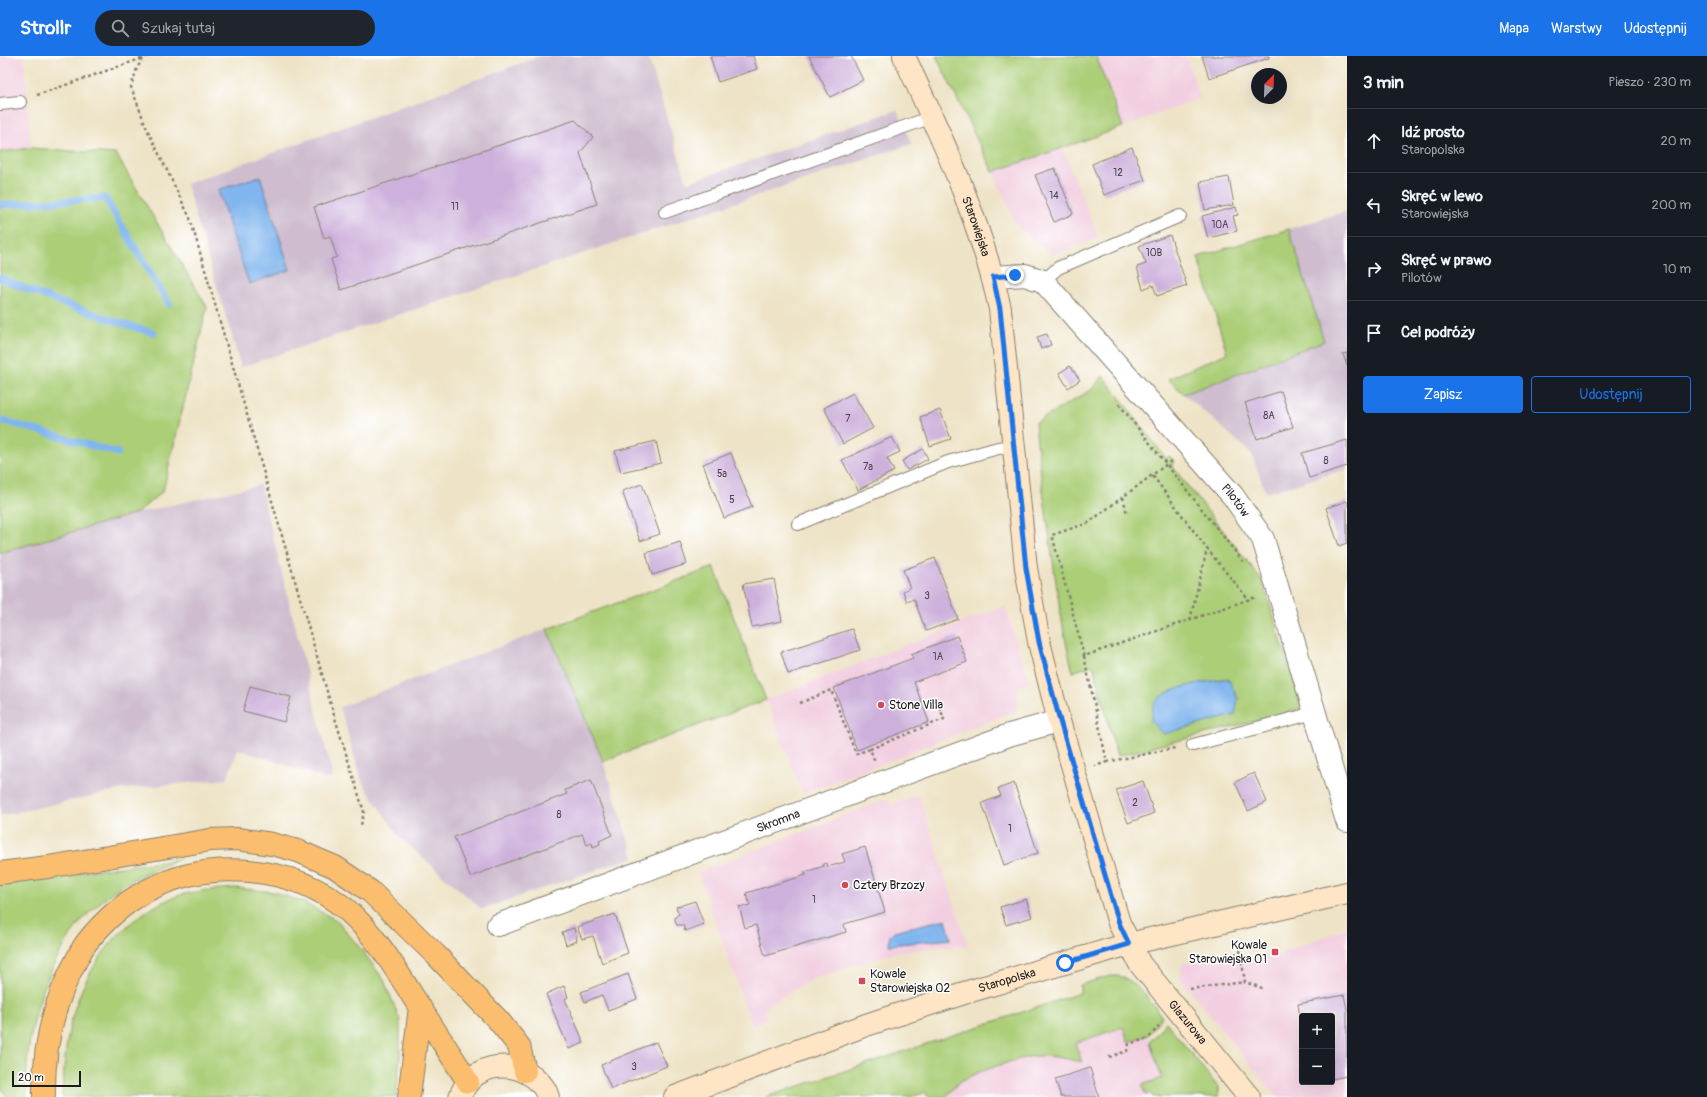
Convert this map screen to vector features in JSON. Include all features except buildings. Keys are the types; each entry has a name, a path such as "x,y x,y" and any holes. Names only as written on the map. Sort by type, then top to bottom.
{"highway":[{"path":"0,873 48,867 210,840 237,839 272,844 298,851 335,867 370,891 431,950 498,1021 519,1046 525,1071"},
{"path":"44,1097 44,1079 51,1020 68,976 87,942 115,913 148,890 185,876 221,871 257,872 296,881 317,890 347,910 367,931 393,964 420,1007 464,1089"},
{"path":"409,1097 420,1007"}],"street":[{"name":"Starowiejska","path":"904,56 932,117 970,208 983,242 993,277 1000,309 1026,568 1039,642 1060,721 1119,923 1129,944"},
{"path":"993,277 1026,275 1043,281"},
{"name":"Pilotów","path":"1043,281 1233,496 1263,539 1347,821"},
{"name":"Skromna","path":"498,925 1009,735 1060,721"},
{"name":"Staropolska","path":"675,1097 866,1025 964,992 1129,944 1183,930 1347,893"},
{"name":"Glazurowa","path":"1129,944 1140,964 1249,1097"},
{"path":"464,1089 480,1072 495,1066 510,1066 525,1071 538,1080 548,1097"}],"lane":[{"path":"0,104 20,102"},
{"path":"665,212 932,117"},
{"path":"1043,281 1058,268 1180,216"},
{"path":"798,524 948,462 998,448 1014,446"},
{"path":"1193,745 1314,713"}],"path":[{"path":"20,102 148,56"},
{"path":"144,57 137,68 131,87 147,129 190,218 331,705 364,812 360,825"},
{"path":"1115,399 1248,567"},
{"path":"1107,762 1084,656 1052,536 1088,523 1171,462"},
{"path":"1153,476 1207,549 1249,600"},
{"path":"1123,497 1127,514"},
{"path":"1190,620 1207,549"},
{"path":"1084,656 1278,589"},
{"path":"800,702 831,690 856,754 944,719 937,700"},
{"path":"1094,766 1107,762 1193,745"},
{"path":"870,749 873,757"},
{"path":"1240,950 1245,982"},
{"path":"1184,990 1245,982 1262,988"},
{"path":"1109,1057 1127,1051 1129,1044 1149,1038 1164,1019"}],"shaded area":[{"path":"0,56 24,56 31,148 0,152"},
{"path":"541,56 648,56 687,183 897,110 912,144 241,367 186,184"},
{"path":"1096,56 1186,56 1200,98 1123,127"},
{"path":"1063,148 1098,238 1053,255 1018,228 993,172"},
{"path":"1347,211 1347,469 1266,493 1251,453 1184,394 1324,341 1289,229"},
{"path":"260,485 333,778 326,779 238,749 227,779 123,789 0,815 0,553 137,513"},
{"path":"1005,606 1029,683 1018,687 1017,710 803,794 766,700"},
{"path":"547,629 603,761 634,857 482,909 401,839 362,782 340,707"},
{"path":"919,795 968,946 938,947 897,952 810,980 765,1008 767,1018 752,1026 698,873 888,798 890,805"},
{"path":"1347,928 1347,1097 1277,1097 1180,978 1182,963 1235,959 1265,953 1268,959 1283,955 1283,952"},
{"path":"1124,1027 1129,1042 1148,1035 1163,1078 1152,1093 1153,1097 946,1097 953,1088 974,1074 1026,1057 1045,1056 1081,1062 1075,1043"}],"green space":[{"path":"936,56 1096,56 1123,127 993,172"},
{"path":"31,148 116,154 207,307 163,491 137,513 0,553 0,152"},
{"path":"1289,229 1324,341 1184,394 1168,379 1227,353 1198,257"},
{"path":"1103,376 1166,458 1170,456 1174,461 1172,466 1262,580 1302,708 1280,715 1117,756 1093,665 1073,672 1069,657 1055,579 1035,423 1091,390"},
{"path":"714,567 766,700 603,761 547,629"},
{"path":"180,859 130,881 112,893 87,915 72,933 51,970 36,1012 28,1055 27,1097 7,1097 0,1086 0,883"},
{"path":"235,888 274,892 303,902 336,920 361,949 384,980 400,1020 400,1056 396,1097 62,1097 66,1047 72,1018 86,980 108,946 137,918 172,898 195,892"},
{"path":"1110,976 1122,977 1134,984 1145,994 1162,1017 1148,1035 1128,1042 1123,1027 1075,1043 1082,1062 1047,1056 1036,1056 1020,1059 988,1069 969,1077 956,1085 946,1097 928,1097 926,1092 911,1097 766,1097 1080,993 1080,985"},
{"path":"1166,1022 1218,1087 1218,1097 1153,1097 1151,1093 1145,1095 1142,1085 1162,1078 1150,1042"}],"water":[{"path":"260,176 290,270 249,284 218,190"},
{"path":"1228,678 1238,699 1235,715 1163,734 1151,722 1153,706 1158,699 1165,694 1186,686"},
{"path":"946,919 951,939 889,945 890,935 894,931"}],"waterway":[{"path":"0,205 105,198 169,304"},
{"path":"0,278 76,308 154,333"},
{"path":"0,420 118,453"}],"place":[{"name":"Stone Villa","path":"881,705"},
{"name":"Cztery Brzozy","path":"845,885"},
{"name":"Kowale Starowiejska 01","path":"1275,952"},
{"name":"Kowale Starowiejska 02","path":"862,981"}],"route":[{"path":"1015,275 993,277 1000,309 1026,568 1039,642 1060,721 1119,923 1129,944 1065,963"}]}
